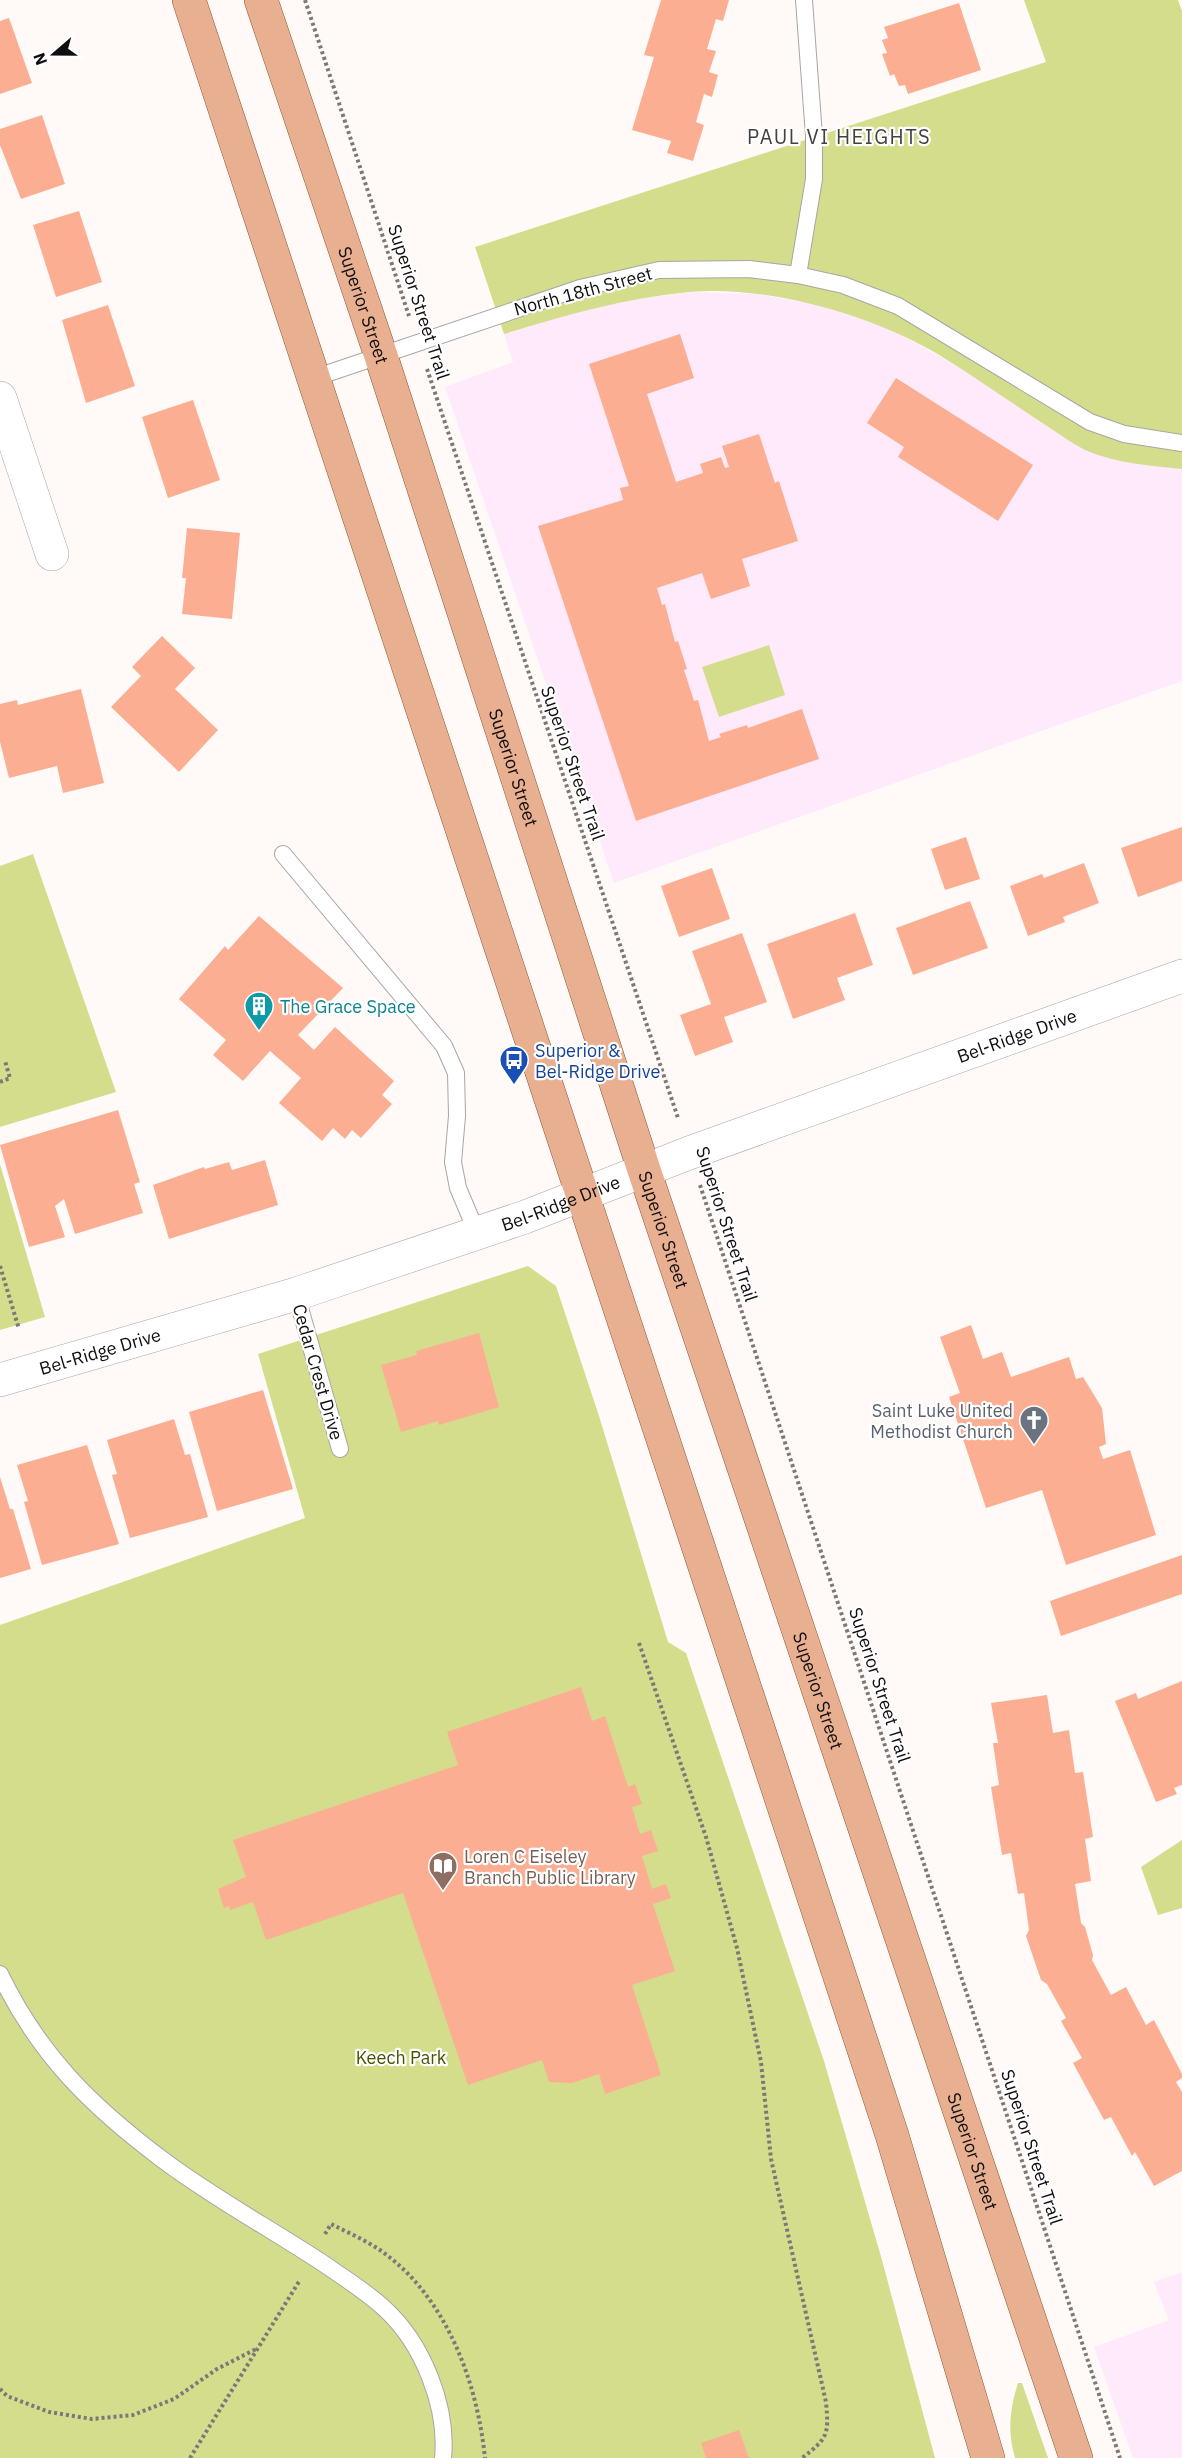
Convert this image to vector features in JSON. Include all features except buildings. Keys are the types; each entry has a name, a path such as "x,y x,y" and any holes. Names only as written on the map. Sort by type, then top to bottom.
{"main road":[{"path":"189,0 892,2135 988,2458"},
{"name":"Superior Street","path":"261,0 381,356 644,1170 1076,2458"}],"street":[{"path":"0,398 52,554"},
{"name":"Bel-Ridge Drive","path":"0,1380 296,1294 525,1217 689,1153 1182,976"}],"lane":[{"path":"798,275 814,179 814,136 804,0"},
{"name":"North 18th Street","path":"314,378 580,288 659,270 727,268 798,275 843,285 898,306 1090,422 1124,434 1182,443"},
{"path":"284,854 444,1046 456,1072 457,1116 453,1162 458,1188 477,1233"},
{"name":"Cedar Crest Drive","path":"296,1294 340,1449"},
{"path":"0,1974 17,2010 46,2052 78,2089 120,2127 207,2191 358,2287 387,2311 410,2340 426,2370 439,2409 444,2448 443,2458"}],"path":[{"name":"Superior Street Trail","path":"305,0 1120,2458"},
{"path":"0,1082 10,1078 5,1062"},
{"path":"0,1266 19,1329"},
{"path":"639,1643 706,1837 737,1948 758,2051 771,2159 826,2402 828,2426 822,2442 802,2458"},
{"path":"190,2458 314,2258 331,2224 380,2250 416,2283 451,2333 475,2395 485,2458"},
{"path":"0,2389 7,2396 50,2412 92,2419 132,2415 174,2399 217,2369 259,2348"}],"shaded area":[{"path":"691,292 757,294 823,306 890,329 1136,464 1182,469 1182,681 614,883 445,387 513,362 504,334 622,301"},
{"path":"1182,2272 1182,2458 1133,2458 1094,2347 1169,2320 1154,2282"}],"green space":[{"path":"1024,0 1178,0 1182,11 1182,469 1120,461 1085,450 957,366 917,343 855,317 787,299 753,293 689,292 642,298 596,308 504,334 475,247 1046,62"},
{"path":"769,645 785,695 719,717 702,667"},
{"path":"33,854 116,1092 0,1127 0,866"},
{"path":"0,1164 45,1317 0,1330"},
{"name":"Keech Park","path":"528,1266 556,1286 599,1416 668,1642 686,1653 824,2061 882,2260 935,2458 0,2458 0,1625 305,1518 258,1354"},
{"path":"1182,1840 1182,1908 1158,1915 1141,1867"},
{"path":"1018,2383 1022,2383 1048,2458 1015,2458 1010,2420"}],"place":[{"name":"The Grace Space","path":"259,1032"},
{"name":"Superior & Bel‐Ridge Drive","path":"514,1086"},
{"name":"Saint Luke United Methodist Church","path":"1034,1446"},
{"name":"Loren C Eiseley Branch Public Library","path":"443,1892"}],"district":[{"name":"PAUL VI HEIGHTS","path":"839,136"}]}
